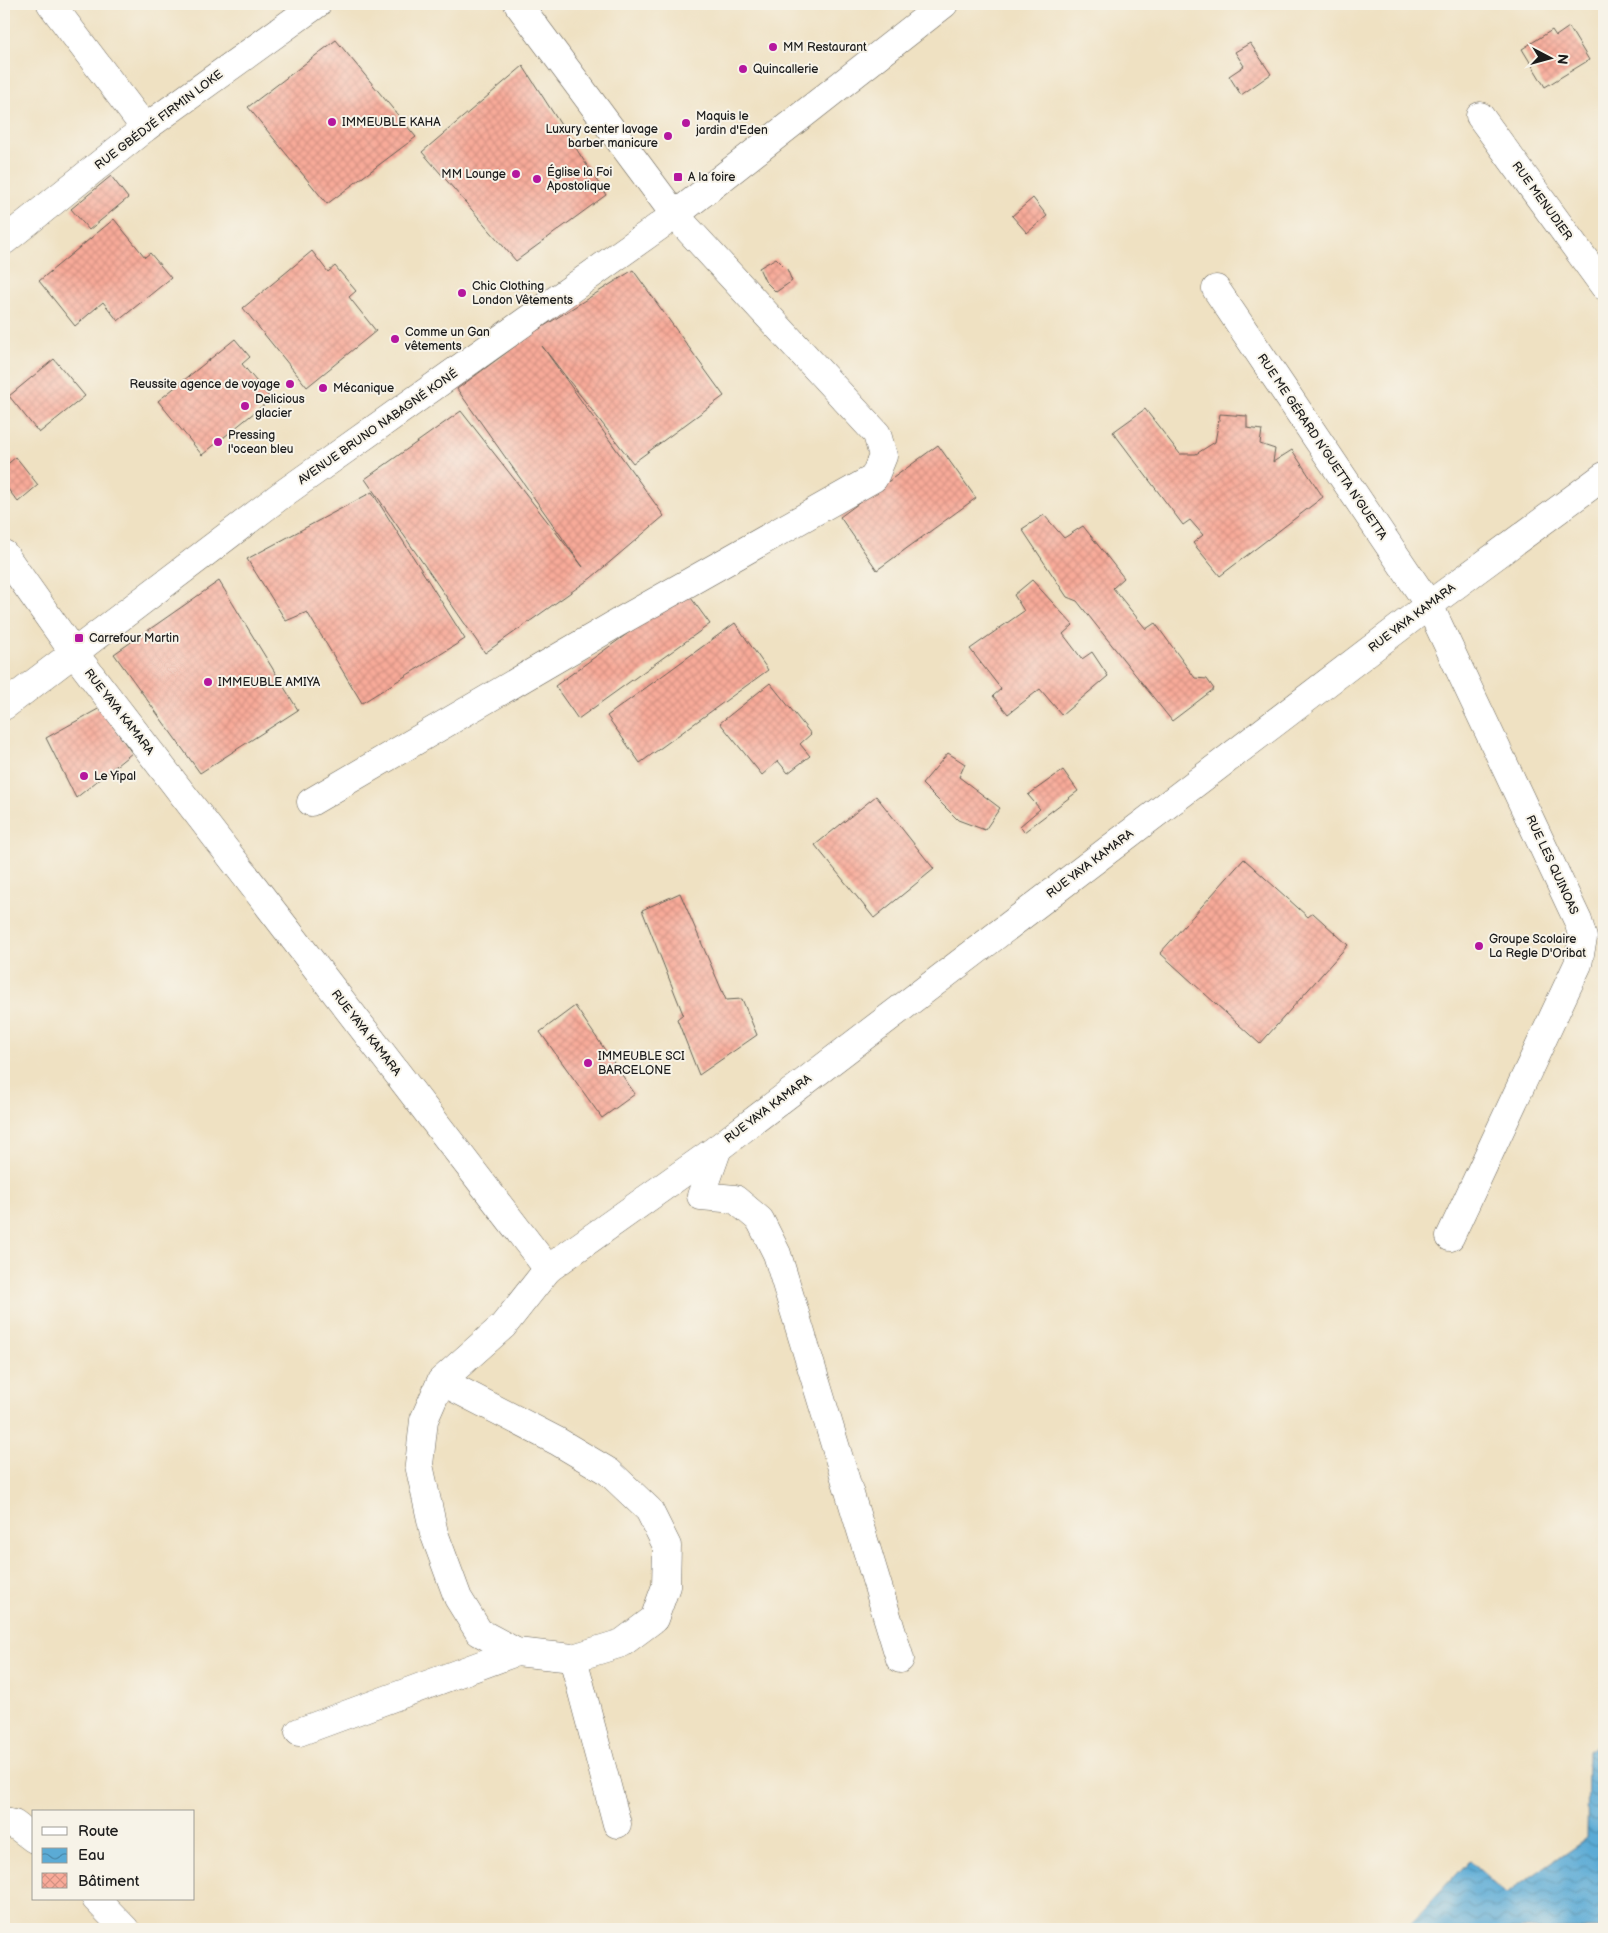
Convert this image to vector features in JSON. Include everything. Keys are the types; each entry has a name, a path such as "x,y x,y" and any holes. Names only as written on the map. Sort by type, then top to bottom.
{"street":[{"path":"50,4 145,128"},
{"name":"RUE GBÉDJÉ FIRMIN LOKE","path":"4,241 145,128 317,4"},
{"path":"311,802 619,622 874,478 883,456 877,434 675,215 518,4"},
{"name":"AVENUE BRUNO NABAGNÉ KONÉ","path":"4,706 280,496 675,215 944,4"},
{"name":"RUE MENUDIER","path":"1480,116 1604,286"},
{"name":"RUE ME GÉRARD N’GUETTA N’GUETTA","path":"1216,289 1429,605"},
{"name":"RUE YAYA KAMARA","path":"4,554 74,653 548,1269 718,1148 1429,605 1604,476"},
{"name":"RUE LES QUINOAS","path":"1429,605 1578,921 1584,938 1578,964 1450,1237"},
{"path":"718,1148 701,1196 735,1199 760,1220 777,1254 900,1659"},
{"path":"441,1381 557,1441 609,1472 649,1510 667,1546 666,1586 654,1619 622,1643 573,1658 516,1652 479,1632 458,1598 434,1533 419,1466 424,1420 441,1381 503,1326 548,1269"},
{"path":"299,1732 516,1652"},
{"path":"573,1658 616,1824"},
{"path":"4,1822 14,1824 32,1837"},
{"path":"97,1900 125,1929"}],"water":[{"path":"1604,1740 1604,1929 1405,1929 1469,1860 1506,1894 1587,1838 1588,1751"}],"building":[{"path":"1569,27 1589,60 1545,87 1522,49 1552,30 1556,36"},
{"name":"IMMEUBLE KAHA","path":"336,40 416,137 327,204 248,107"},
{"path":"1250,43 1271,74 1241,95 1229,76 1244,66 1235,52"},
{"name":"MM Lounge","path":"523,66 606,195 516,261 422,152"},
{"path":"111,176 128,198 89,230 71,209"},
{"path":"1033,198 1047,216 1027,233 1012,216"},
{"path":"114,219 145,257 150,253 171,278 118,321 103,302 75,326 39,281"},
{"path":"312,251 328,272 335,266 356,291 349,297 376,331 307,387 243,308"},
{"path":"776,258 787,269 792,281 776,292 765,281 759,268"},
{"path":"633,270 724,396 633,463 542,346 664,516 591,578 485,653 365,479 461,411 583,567 457,389 533,333"},
{"path":"235,339 250,357 242,364 271,399 202,455 158,401"},
{"path":"54,359 85,396 39,433 9,396"},
{"path":"1145,409 1180,454 1196,454 1215,442 1220,414 1247,416 1247,428 1262,430 1260,444 1275,449 1273,462 1292,450 1323,497 1220,576 1193,543 1203,535 1190,520 1183,525 1113,432"},
{"path":"938,445 976,498 877,570 840,517"},
{"path":"16,457 38,485 18,502 4,484 4,467"},
{"path":"372,492 465,639 362,703 307,612 286,621 247,559"},
{"path":"1044,515 1064,538 1083,526 1124,578 1113,588 1146,629 1155,623 1195,678 1207,679 1214,689 1172,721 1077,601 1067,597 1022,529"},
{"path":"1032,580 1073,625 1063,634 1082,659 1092,652 1108,676 1062,715 1040,689 1008,714 993,696 1001,689 970,649 1024,611 1014,595"},
{"name":"IMMEUBLE AMIYA","path":"219,581 298,710 200,773 114,654"},
{"path":"686,591 710,624 578,719 555,686"},
{"path":"735,623 768,670 640,763 607,716"},
{"path":"770,683 811,734 800,744 810,756 788,773 778,761 762,775 720,723"},
{"name":"Le Yipal","path":"100,708 132,753 76,798 46,738"},
{"path":"948,753 965,764 959,777 1000,808 985,830 958,820 922,784"},
{"path":"1063,770 1078,791 1024,832 1020,826 1040,809 1028,795"},
{"path":"876,796 934,869 874,918 815,845"},
{"path":"1244,859 1308,917 1313,913 1348,945 1260,1044 1160,953"},
{"path":"680,893 726,1000 742,999 757,1035 699,1075 677,1019 683,1014 642,910"},
{"name":"IMMEUBLE SCI BARCELONE","path":"575,1006 635,1094 602,1118 540,1032"}],"place":[{"name":"MM Restaurant","path":"773,47"},
{"name":"Quincallerie","path":"743,69"},
{"name":"IMMEUBLE KAHA","path":"332,122"},
{"name":"Maquis le jardin d'Eden","path":"686,123"},
{"name":"Luxury center lavage barber manicure","path":"668,136"},
{"name":"MM Lounge","path":"516,174"},
{"name":"A la foire","path":"678,177"},
{"name":"Église la Foi Apostolique","path":"537,179"},
{"name":"Chic Clothing London Vêtements","path":"462,293"},
{"name":"Comme un Gan vêtements","path":"395,339"},
{"name":"Reussite agence de voyage","path":"290,384"},
{"name":"Mécanique","path":"323,388"},
{"name":"Delicious glacier","path":"245,406"},
{"name":"Pressing l'ocean bleu","path":"218,442"},
{"name":"Carrefour Martin","path":"79,638"},
{"name":"IMMEUBLE AMIYA","path":"208,682"},
{"name":"Le Yipal","path":"84,776"},
{"name":"Groupe Scolaire La Regle D'Oribat","path":"1479,946"},
{"name":"IMMEUBLE SCI BARCELONE","path":"588,1063"}]}
